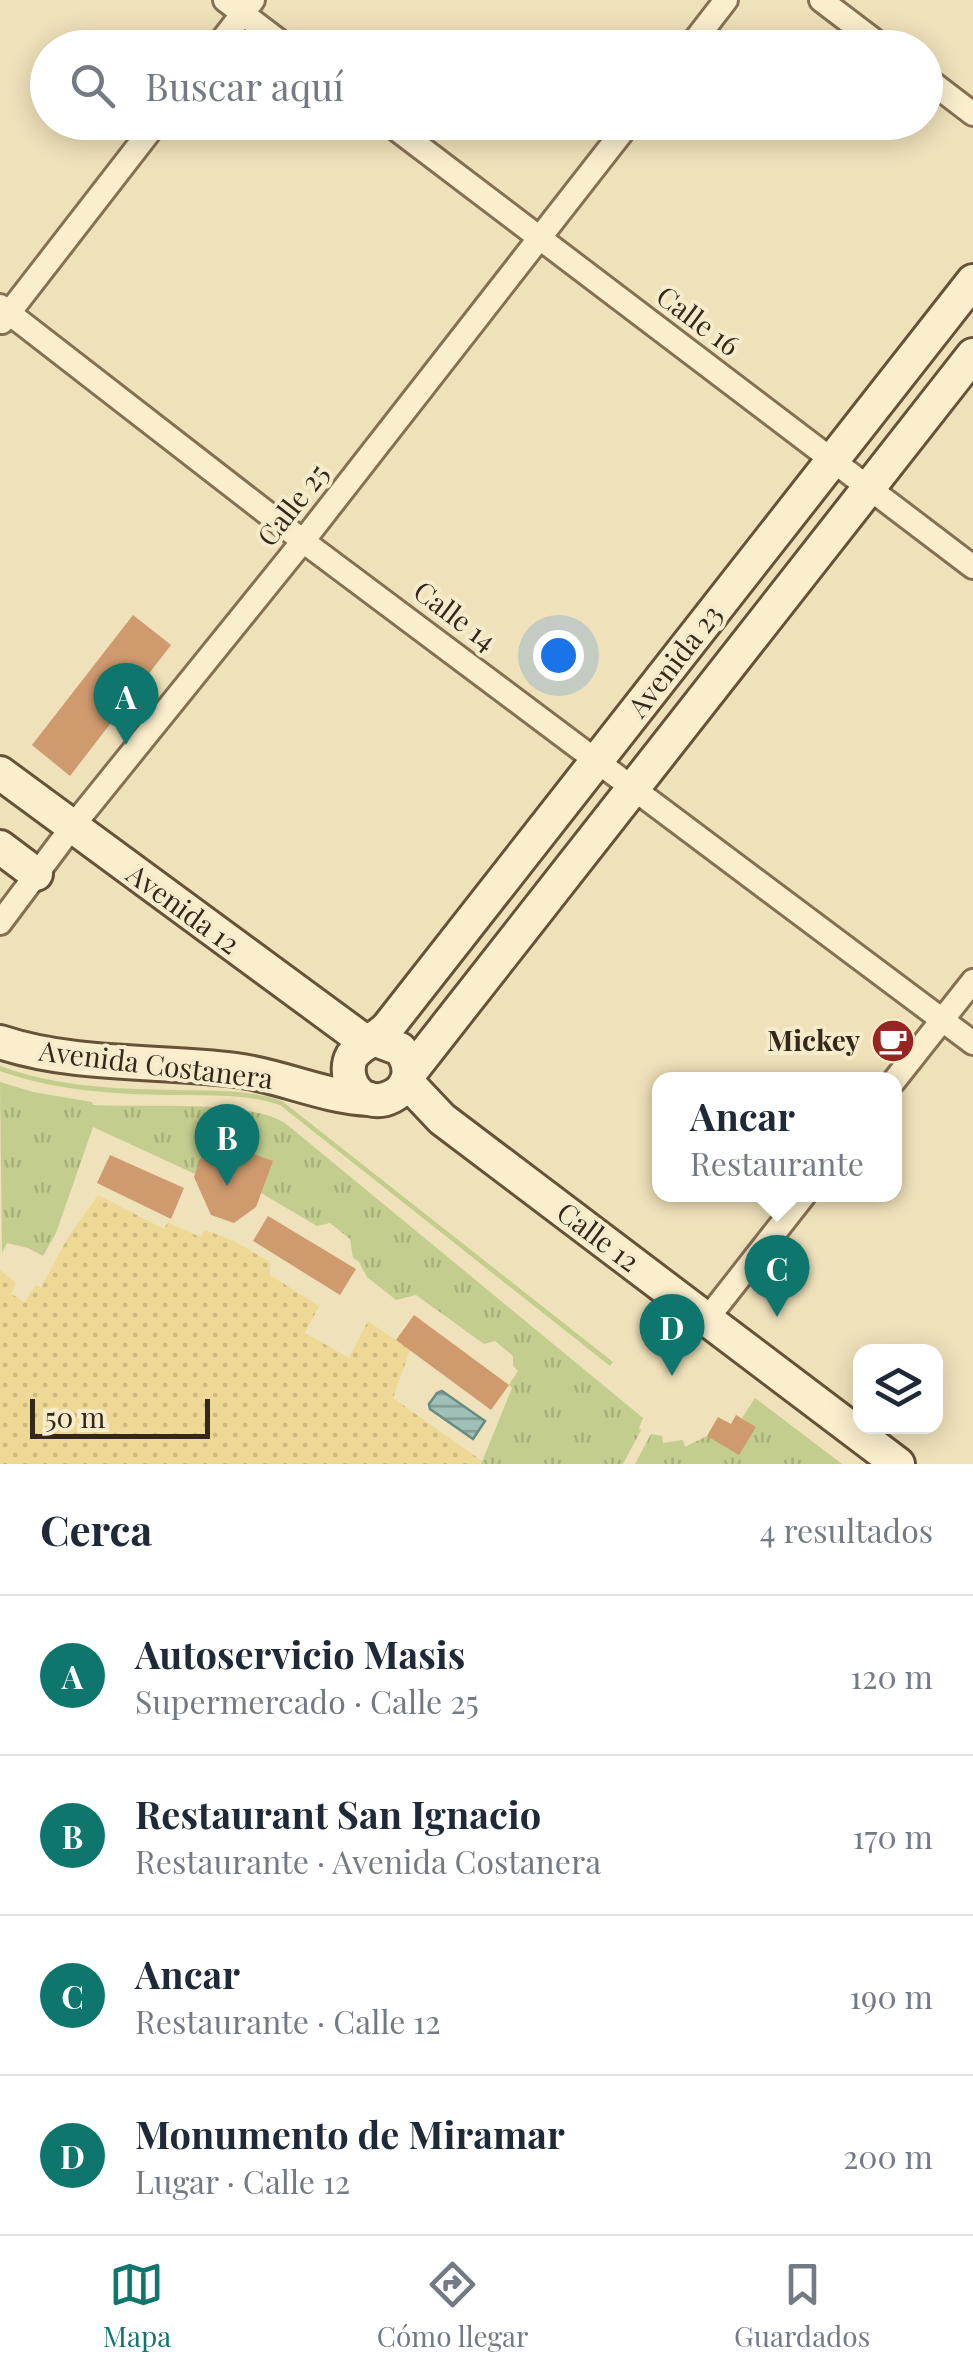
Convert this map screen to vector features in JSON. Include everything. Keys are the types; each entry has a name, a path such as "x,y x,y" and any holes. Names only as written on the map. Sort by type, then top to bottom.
{"main road":[{"name":"Avenida 23","path":"372,1042 973,281"},
{"name":"Avenida 23","path":"392,1089 973,355"},
{"name":"Avenida 12","path":"0,773 372,1042"},
{"path":"0,847 36,874"},
{"name":"Avenida Costanera","path":"6,1039 90,1059 254,1072 338,1098 392,1089"},
{"path":"372,1042 400,1049 408,1064 392,1089 355,1089 349,1072 353,1054 372,1042"},
{"name":"Calle 12","path":"392,1089 442,1119 898,1464"}],"street":[{"path":"703,30 726,0"},
{"path":"821,0 860,30"},
{"path":"226,30 240,4 268,30"},
{"path":"943,91 973,114"},
{"path":"3,315 144,140"},
{"name":"Calle 16","path":"411,140 973,566"},
{"name":"Calle 25","path":"0,923 616,140"},
{"name":"Calle 14","path":"3,315 973,1043"},
{"path":"900,1072 973,980"},
{"path":"707,1319 799,1202"}],"sand":[{"path":"98,1195 164,1229 168,1222 200,1237 205,1230 270,1262 270,1275 319,1306 305,1333 349,1358 368,1321 410,1350 393,1398 481,1464 0,1464 0,1270 16,1283 11,1294 25,1302 36,1285 41,1288 67,1239"}],"green space":[{"path":"0,1066 87,1086 229,1091 282,1101 613,1362 610,1366 280,1105 240,1097 85,1090 21,1078 0,1071"},
{"path":"0,1082 93,1105 245,1110 285,1123 643,1418 623,1464 481,1464 512,1388 509,1385 518,1371 513,1366 513,1356 495,1341 484,1344 416,1295 396,1300 367,1277 353,1258 350,1239 330,1223 317,1226 261,1193 272,1161 231,1145 226,1157 195,1174 93,1127 56,1233 43,1256 7,1243 2,1253"},
{"path":"755,1398 842,1464 635,1464 651,1434 662,1436 663,1443 683,1440 685,1447 707,1436 755,1427 742,1418"}],"water":[{"path":"442,1391 485,1421 473,1439 430,1409 429,1404"}],"building":[{"path":"133,615 171,645 70,776 32,745"},
{"path":"230,1145 273,1161 256,1207 234,1223 211,1215 194,1177 204,1149 226,1157"},
{"path":"110,1155 184,1188 171,1219 97,1183"},
{"path":"268,1216 356,1269 340,1295 253,1241"},
{"path":"414,1315 509,1385 491,1410 396,1340"},
{"path":"736,1415 756,1427 739,1455 707,1436 718,1417 731,1424"}],"place":[{"name":"Autoservicio Masis","path":"126,745"},
{"name":"Mickey","path":"893,1041"},
{"name":"Restaurant San Ignacio","path":"227,1186"},
{"name":"Ancar","path":"777,1317"},
{"name":"Monumento de Miramar","path":"672,1376"}]}
